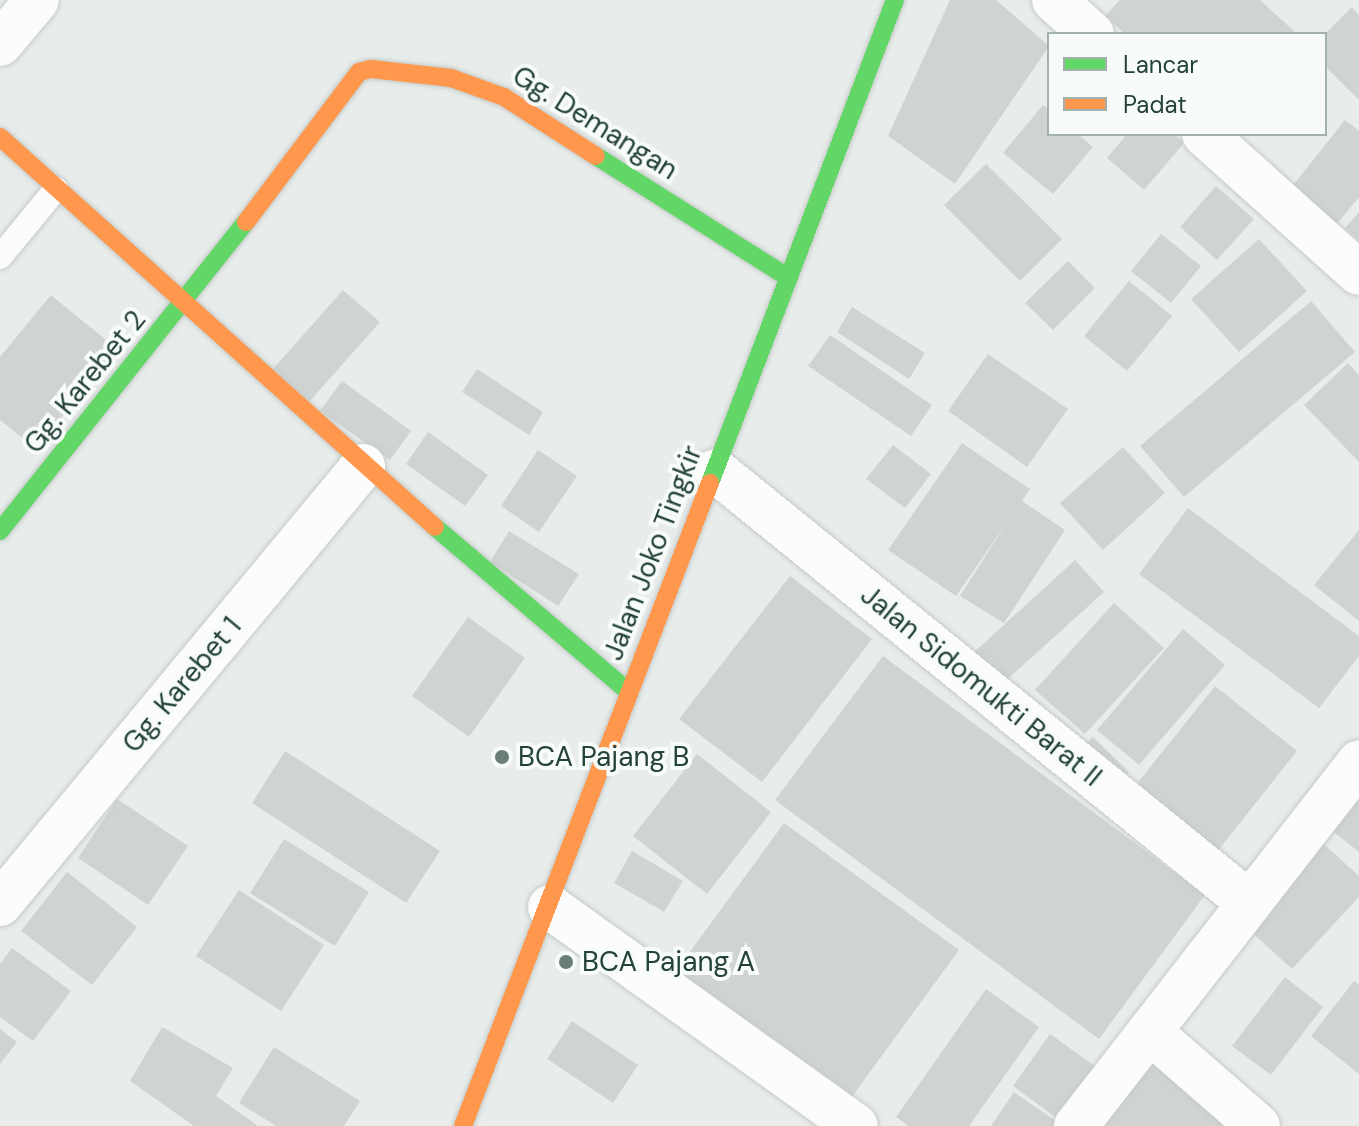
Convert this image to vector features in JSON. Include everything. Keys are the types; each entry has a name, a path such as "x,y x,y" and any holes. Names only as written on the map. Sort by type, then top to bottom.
{"street":[{"path":"0,44 37,0"},
{"name":"Jalan Joko Tingkir","path":"463,1126 550,907 629,692 895,0"},
{"path":"1054,0 1090,32"},
{"name":"Gg. Demangan","path":"182,306 349,82 371,69 451,78 504,97 789,278"},
{"path":"1206,136 1359,273"},
{"path":"2,142 363,466 629,692"},
{"name":"Gg. Karebet 2","path":"0,531 182,306"},
{"name":"Gg. Karebet 1","path":"0,904 363,466"},
{"name":"Jalan Sidomukti Barat II","path":"716,471 1247,901"},
{"path":"1076,1126 1247,901 1359,762"},
{"path":"550,907 856,1126"},
{"path":"1150,1032 1258,1126"}],"lane":[{"path":"0,257 56,189"}],"building":[{"path":"950,0 996,0 1047,44 1047,49 955,184 888,136"},
{"path":"1120,0 1260,0 1295,32 1123,32 1105,16"},
{"path":"1352,7 1359,15 1359,100 1327,68 1327,32"},
{"path":"1043,105 1047,108 1047,136 1080,136 1093,147 1053,194 1003,153"},
{"path":"1345,120 1359,131 1359,197 1336,225 1290,189"},
{"path":"1125,136 1176,136 1184,143 1144,190 1107,158"},
{"path":"986,164 1062,239 1020,281 944,205"},
{"path":"1216,186 1254,219 1217,260 1180,227"},
{"path":"1359,212 1359,240 1345,228"},
{"path":"1161,234 1201,266 1171,303 1131,271"},
{"path":"1259,239 1307,291 1239,352 1191,299"},
{"path":"1068,261 1095,288 1053,330 1025,303"},
{"path":"1129,281 1172,316 1127,371 1084,336"},
{"path":"343,290 380,322 309,402 273,369"},
{"path":"51,295 117,349 36,449 0,420 0,357"},
{"path":"1311,301 1355,352 1184,497 1140,446"},
{"path":"852,307 925,353 909,379 837,332"},
{"path":"830,335 932,405 911,436 808,366"},
{"path":"988,354 1068,409 1027,467 948,411"},
{"path":"1348,363 1359,375 1359,462 1304,405"},
{"path":"477,369 543,412 529,435 462,392"},
{"path":"342,381 411,431 390,460 320,411"},
{"path":"428,432 488,475 465,506 406,464"},
{"path":"962,443 1030,489 1022,501 1065,530 1004,623 960,596 1006,524 956,596 888,550"},
{"path":"893,445 931,474 905,508 866,479"},
{"path":"1123,447 1165,493 1103,550 1060,503"},
{"path":"538,450 577,476 539,532 501,506"},
{"path":"1188,508 1359,636 1359,656 1319,708 1139,574"},
{"path":"1359,530 1359,621 1314,585"},
{"path":"509,531 579,574 558,606 490,562"},
{"path":"1075,560 1104,592 1000,686 971,655"},
{"path":"790,576 872,639 762,782 679,719"},
{"path":"1114,603 1164,648 1085,734 1035,690"},
{"path":"468,617 525,658 469,737 412,696"},
{"path":"1183,629 1225,665 1139,765 1097,730"},
{"path":"883,656 1205,895 1099,1039 775,800"},
{"path":"1215,686 1297,751 1213,857 1131,791"},
{"path":"1093,737 1129,772 1113,789 1076,754"},
{"path":"285,751 440,851 406,903 252,803"},
{"path":"697,754 771,812 707,894 633,836"},
{"path":"1359,790 1359,852 1325,825"},
{"path":"117,799 188,846 148,905 78,858"},
{"path":"784,823 959,950 848,1102 673,975"},
{"path":"1315,836 1359,876 1359,897 1292,969 1238,920"},
{"path":"284,839 369,892 335,946 250,893"},
{"path":"632,851 683,881 664,912 614,883"},
{"path":"67,872 137,927 92,985 21,931"},
{"path":"239,890 324,945 281,1011 196,956"},
{"path":"12,948 71,991 33,1041 0,1017 0,964"},
{"path":"1285,977 1323,1007 1271,1075 1232,1046"},
{"path":"1354,981 1359,985 1359,1074 1311,1036"},
{"path":"986,989 1039,1027 969,1126 909,1126 896,1117"},
{"path":"572,1021 638,1065 613,1103 547,1059"},
{"path":"162,1027 233,1068 216,1096 258,1126 194,1126 130,1081"},
{"path":"0,1029 17,1042 0,1064"},
{"path":"1050,1034 1099,1069 1062,1122 1013,1086"},
{"path":"274,1047 360,1101 344,1126 276,1126 239,1103"},
{"path":"1149,1060 1232,1126 1096,1126"},
{"path":"1014,1092 1056,1121 1053,1126 991,1126"}],"traffic: fast":[{"path":"710,483 895,0"},
{"path":"596,156 789,278"},
{"path":"0,531 246,222"},
{"path":"435,527 629,692"}],"traffic: slow":[{"path":"246,222 359,72 371,69 451,78 504,97 596,156"},
{"path":"0,137 435,527"},
{"path":"463,1126 710,483"}],"place":[{"name":"BCA Pajang B","path":"502,757"},
{"name":"BCA Pajang A","path":"566,962"}]}
